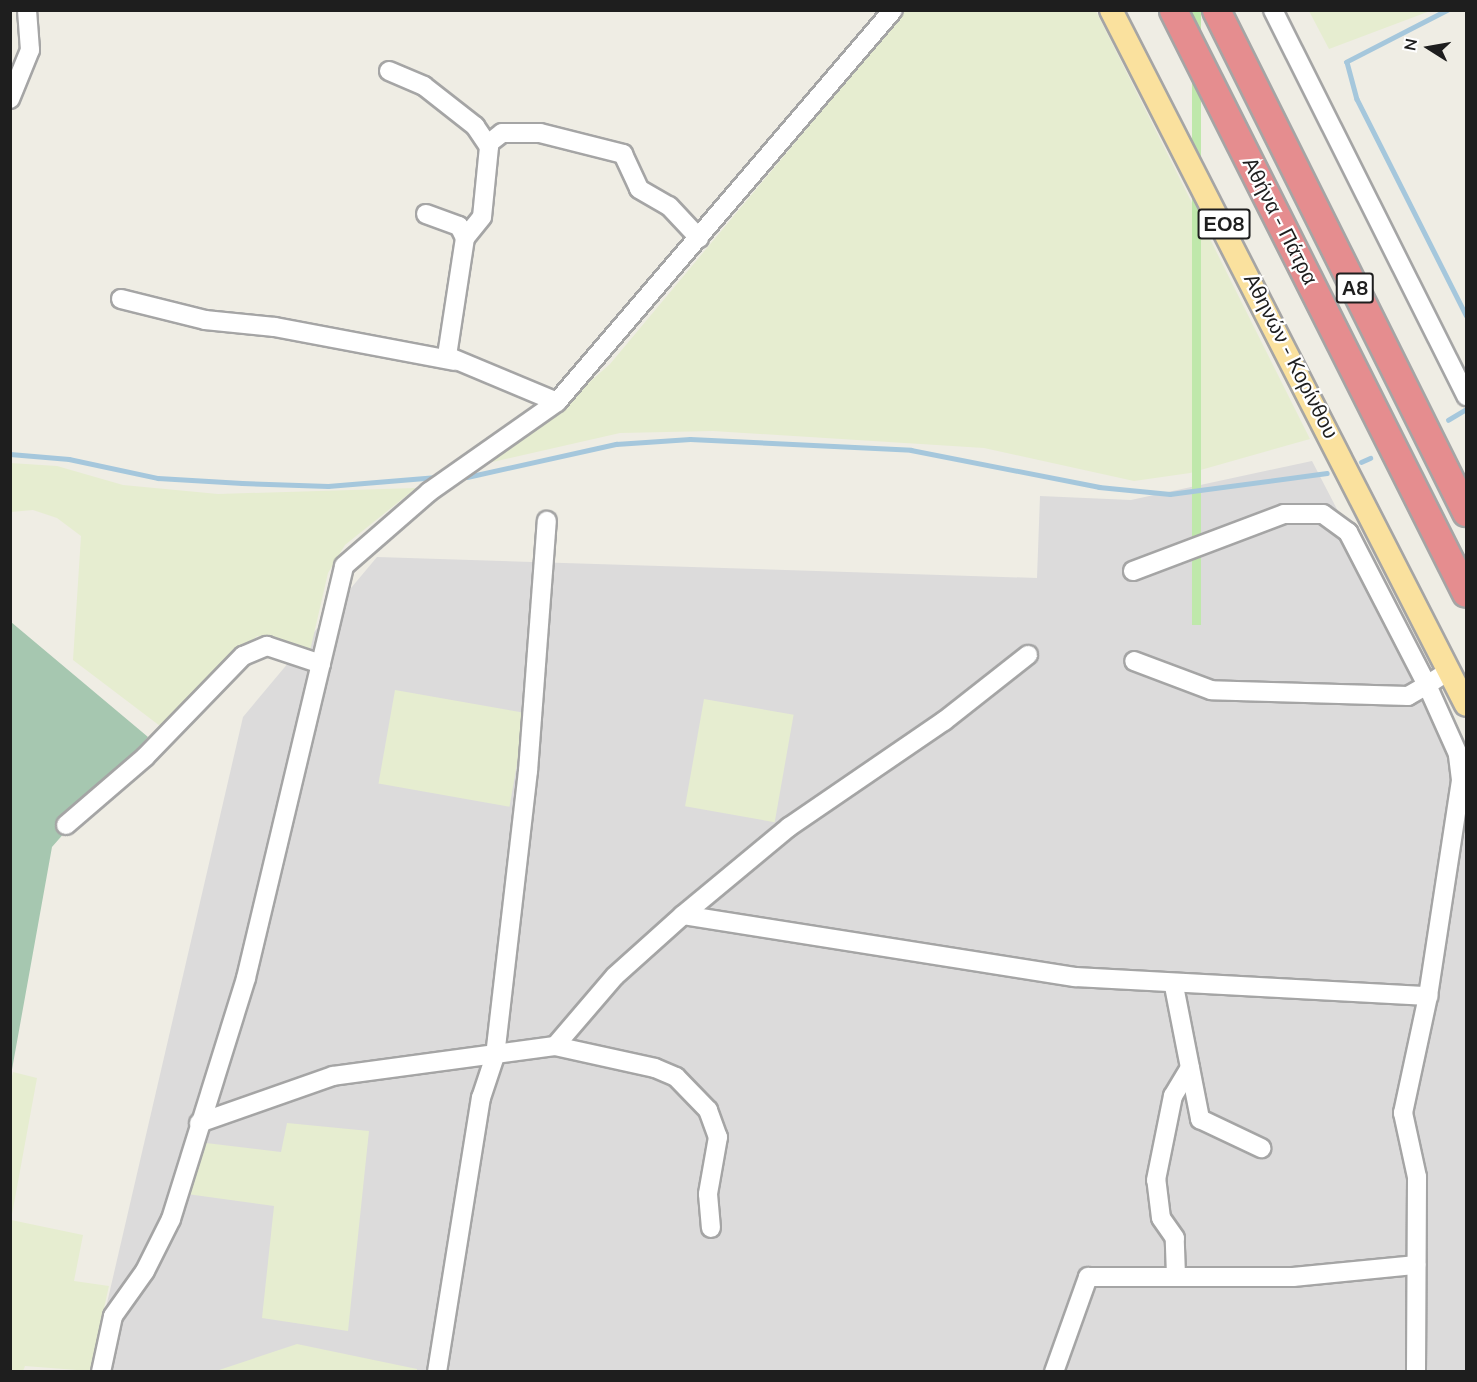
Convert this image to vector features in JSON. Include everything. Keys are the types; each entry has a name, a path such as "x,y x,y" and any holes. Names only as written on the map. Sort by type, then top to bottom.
{"highway":[{"name":"Αθήνα - Πάτρα","path":"1173,10 1467,593"},
{"name":"Αθήνα - Πάτρα","path":"1216,10 1467,512"}],"main road":[{"name":"Αθηνών - Κορίνθου","path":"1111,10 1333,439 1467,705"}],"street":[{"path":"10,99 30,50 27,10"},
{"path":"101,1371 113,1316 159,1246 272,883 344,566 429,492 556,402 893,10"},
{"path":"1273,10 1466,395"},
{"path":"389,71 424,86 475,126 488,144 482,217 465,238 446,345 447,356 556,402"},
{"path":"488,144 502,133 540,133 623,154 639,189 669,206 699,238"},
{"path":"426,214 459,226 465,238"},
{"path":"121,299 205,321 276,327 455,361"},
{"path":"1133,571 1284,514 1323,513 1348,532 1427,685 1461,768 1428,996 1403,1113 1417,1177 1416,1371"},
{"path":"436,1371 481,1098 495,1056 528,771 547,521"},
{"path":"66,825 145,757 243,656 267,646 321,664"},
{"path":"555,1046 615,976 683,915 789,827 944,721 1028,655"},
{"path":"1134,661 1211,690 1408,696 1450,670"},
{"path":"683,915 970,963 1174,986 1428,996"},
{"path":"1174,986 1190,1068 1205,1125 1261,1148"},
{"path":"199,1123 333,1076 396,1064 495,1056 555,1046 655,1068 676,1077 708,1110 718,1137 708,1194 711,1228"},
{"path":"1176,1276 1175,1238 1161,1218 1156,1180 1173,1096 1190,1068"},
{"path":"1054,1371 1088,1277 1293,1277 1416,1265"}],"shaded area":[{"path":"1312,461 1466,758 1466,1371 91,1372 243,717 377,557 1037,578 1040,496 1131,500"}],"green space":[{"path":"906,10 1096,11 1310,439 1190,473 1134,481 984,448 713,431 620,433 488,463 539,427 610,364"},
{"path":"1192,11 1201,11 1201,625 1192,625"},
{"path":"1309,11 1430,11 1329,49"},
{"path":"10,463 57,466 123,485 218,494 416,488 345,545 328,573 310,651 257,636 164,729 73,660 81,536 57,518 33,510 11,512"},
{"path":"11,622 148,737 52,847 11,1075"},
{"path":"395,690 526,713 509,807 379,784"},
{"path":"704,699 794,715 775,822 685,806"},
{"path":"13,1072 37,1078 11,1220 83,1235 74,1281 109,1286 90,1371 25,1366 23,1371 11,1371 10,1084"},
{"path":"287,1123 369,1131 348,1331 262,1318 274,1206 187,1194 206,1143 281,1152"},
{"path":"297,1344 417,1369 417,1371 216,1371"}],"waterway":[{"path":"1448,10 1347,62 1357,99 1466,315"},
{"path":"1448,420 1466,409"},
{"path":"467,477 616,444 690,439 911,450 1099,487 1170,494 1327,473"},
{"path":"10,454 69,459 158,478 242,483 328,486 437,477"},
{"path":"1361,462 1370,458"}]}
